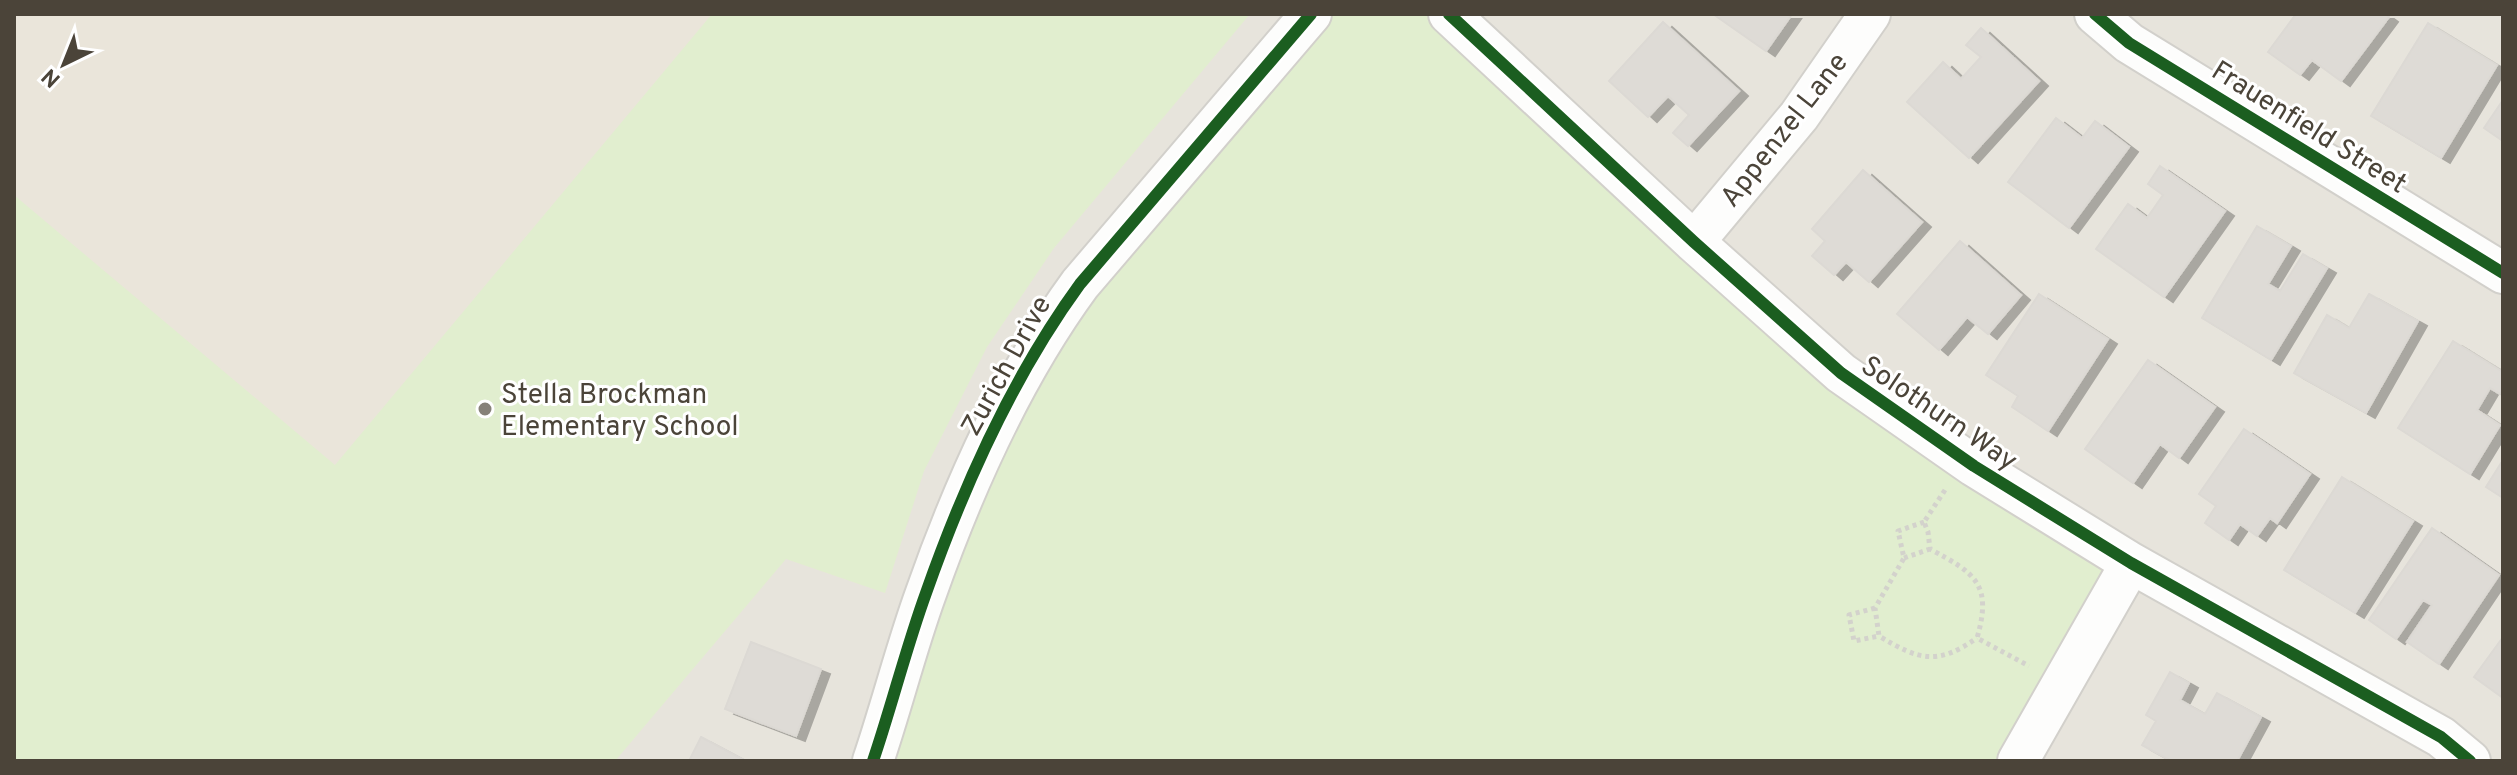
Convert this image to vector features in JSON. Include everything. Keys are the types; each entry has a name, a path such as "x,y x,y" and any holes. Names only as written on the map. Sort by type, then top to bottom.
{"street":[{"name":"Zurich Drive","path":"874,761 925,595 967,483 1047,329 1080,284 1311,14"},
{"name":"Solothurn Way","path":"1449,14 1694,242 1841,373 1965,460 2131,563 2441,737 2470,761"},
{"name":"Appenzel Lane","path":"1694,242 1799,116 1870,14"},
{"name":"Frauenfield Street","path":"2095,14 2129,43 2503,273"},
{"path":"2018,761 2131,563"}],"path":[{"path":"1904,558 1898,531 1924,522 1965,460"},
{"path":"1875,608 1849,615 1854,641 1879,636 1917,656 1930,658 1954,652 1977,638 1983,604 1972,575 1930,549 1924,522"},
{"path":"1879,636 1875,608 1904,558 1930,549"},
{"path":"1977,638 2062,683"}],"shaded area":[{"path":"14,14 2503,14 2503,761 14,761"},
{"name":"Stella Brockman Elementary School","path":"14,14 1250,14 1054,248 987,347 924,471 885,593 786,559 615,761 14,761"}],"green space":[{"name":"Stella Brockman Elementary School","path":"712,14 1250,14 1054,248 987,347 924,471 885,593 786,559 615,761 14,761 14,195 335,465"},
{"path":"1311,14 1449,14 1694,242 2131,563 2018,761 876,761 1047,329"}],"building":[{"path":"1713,14 1792,14 1766,51"},
{"path":"2296,14 2385,14 2389,17 2341,81 2312,60 2300,75 2268,52"},
{"path":"1663,22 1739,91 1688,146 1673,133 1689,115 1668,96 1648,117 1609,81"},
{"path":"2428,23 2497,65 2441,158 2371,116"},
{"path":"1981,28 2039,81 1969,158 1907,102 1943,62 1961,79 1981,57 1966,45"},
{"path":"2503,100 2503,141 2484,128"},
{"path":"2056,118 2082,138 2095,121 2129,147 2069,228 2008,182"},
{"path":"2160,166 2225,211 2164,297 2096,249 2128,204 2147,218 2163,195 2148,184"},
{"path":"1863,170 1922,222 1869,282 1846,262 1834,275 1812,256 1825,241 1812,229"},
{"path":"2257,226 2291,246 2268,284 2280,291 2303,254 2327,268 2271,360 2202,318"},
{"path":"1960,241 2021,295 1988,334 1967,317 1939,350 1897,314"},
{"path":"2039,294 2108,339 2048,431 2012,407 2018,396 1986,375"},
{"path":"2369,294 2418,321 2366,413 2294,373 2327,315 2349,328"},
{"path":"2453,341 2503,372 2503,390 2500,394 2490,388 2477,410 2500,425 2470,474 2398,428"},
{"path":"2148,360 2215,407 2179,458 2160,444 2133,483 2085,449"},
{"path":"2244,429 2310,474 2277,523 2270,518 2257,536 2240,524 2229,540 2205,523 2216,506 2199,494"},
{"path":"2503,460 2503,498 2486,487"},
{"path":"2342,477 2413,521 2355,613 2284,570"},
{"path":"2432,528 2499,575 2439,664 2407,642 2432,605 2423,600 2396,639 2369,620"},
{"path":"2503,637 2503,698 2474,677"},
{"path":"751,642 821,669 796,736 725,709"},
{"path":"2170,672 2189,683 2180,700 2205,714 2217,693 2261,717 2237,761 2171,761 2142,745 2156,721 2146,715"},
{"path":"701,737 746,761 689,761"}],"cycle path":[{"path":"873,761 919,614 957,512 973,472 1033,356 1080,284 1311,14"},
{"path":"1449,14 1694,242 1841,373 1974,466 2131,563 2441,737 2470,761"},
{"path":"2095,14 2129,43 2503,273"}],"place":[{"name":"Stella Brockman Elementary School","path":"485,409"}]}
